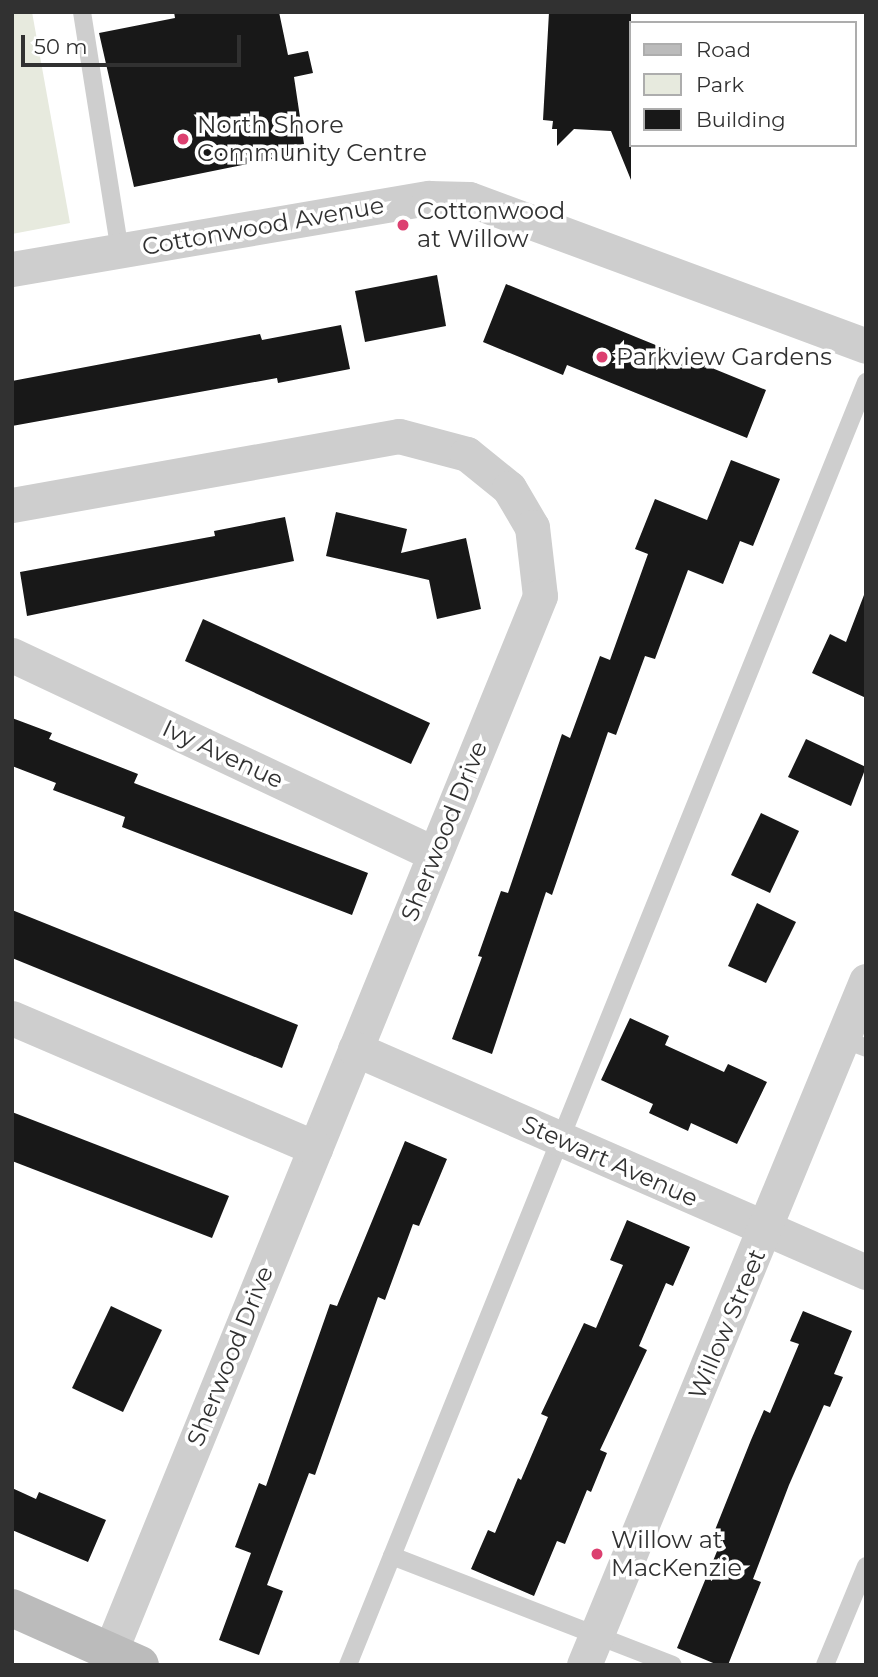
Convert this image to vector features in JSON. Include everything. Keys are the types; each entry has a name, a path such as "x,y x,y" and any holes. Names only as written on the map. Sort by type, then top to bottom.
{"street":[{"name":"Cottonwood Avenue","path":"12,269 429,198 469,199 866,346"},
{"name":"Sherwood Drive","path":"12,505 399,436 467,454 509,488 532,527 540,596 315,1148 125,1658"},
{"name":"Ivy Avenue","path":"12,655 435,854"},
{"name":"Willow Street","path":"591,1649 766,1229 854,1043 866,981"},
{"path":"12,1018 315,1148"},
{"name":"Stewart Avenue","path":"355,1049 866,1272"},
{"path":"12,1608 125,1658"}],"lane":[{"path":"82,12 120,250"},
{"path":"348,1665 866,382"},
{"path":"392,1556 591,1649 673,1665"},
{"path":"825,1665 866,1566"}],"green space":[{"path":"12,12 32,12 70,223 12,234"}],"building":[{"path":"174,12 279,12 288,55 308,51 313,73 294,77 304,144 296,146 297,154 134,187 99,33 175,18"},
{"path":"549,12 631,12 631,180 611,131 574,129 557,146 557,129 552,129 553,121 543,120"},
{"path":"437,275 446,326 365,342 355,291"},
{"name":"Parkview Gardens","path":"506,284 766,390 747,438 567,365 563,375 483,342"},
{"path":"341,325 350,369 278,383 277,378 12,426 12,381 260,334 262,340"},
{"path":"731,460 780,479 753,546 740,541 723,584 688,570 655,659 645,656 616,735 608,732 552,895 546,892 492,1054 452,1039 482,957 478,956 501,891 508,893 562,734 570,738 600,656 610,660 648,554 635,549 655,499 707,520"},
{"path":"336,512 407,529 401,553 466,538 481,609 437,619 429,580 326,556"},
{"path":"285,517 294,561 27,616 20,572 215,536 214,531"},
{"path":"864,595 866,698 812,673 830,634 846,642"},
{"path":"203,619 430,723 411,764 185,661"},
{"path":"12,718 52,733 49,739 138,774 134,783 368,873 352,915 122,827 125,817 53,790 56,783 12,766"},
{"path":"806,739 866,767 851,806 788,777"},
{"path":"761,813 799,831 770,893 731,875"},
{"path":"757,903 796,922 766,983 728,966"},
{"path":"12,910 298,1025 282,1068 12,958"},
{"path":"630,1018 669,1036 665,1045 724,1072 728,1064 767,1082 737,1144 691,1123 688,1131 649,1113 653,1104 601,1080"},
{"path":"12,1112 229,1196 212,1238 12,1161"},
{"path":"405,1141 447,1159 419,1226 413,1224 385,1300 378,1297 315,1475 309,1473 267,1585 283,1591 259,1655 219,1640 251,1553 235,1547 259,1483 266,1486 330,1304 337,1306"},
{"path":"627,1220 690,1247 673,1286 666,1283 639,1346 647,1350 600,1450 607,1453 591,1492 587,1490 565,1544 557,1541 534,1596 471,1569 488,1530 495,1533 518,1478 521,1480 548,1417 541,1414 584,1323 596,1328 623,1265 610,1260"},
{"path":"111,1306 162,1330 123,1412 72,1388"},
{"path":"803,1311 852,1331 834,1374 843,1377 830,1407 824,1405 789,1485 753,1579 761,1582 728,1665 718,1665 677,1648 720,1544 711,1540 751,1440 764,1410 770,1413 799,1344 790,1341"},
{"path":"12,1488 36,1499 39,1492 106,1520 88,1562 12,1530"}],"place":[{"name":"North Shore Community Centre","path":"183,139"},
{"name":"Cottonwood at Willow","path":"403,225"},
{"name":"Parkview Gardens","path":"602,357"},
{"name":"Willow at MacKenzie","path":"597,1554"}]}
